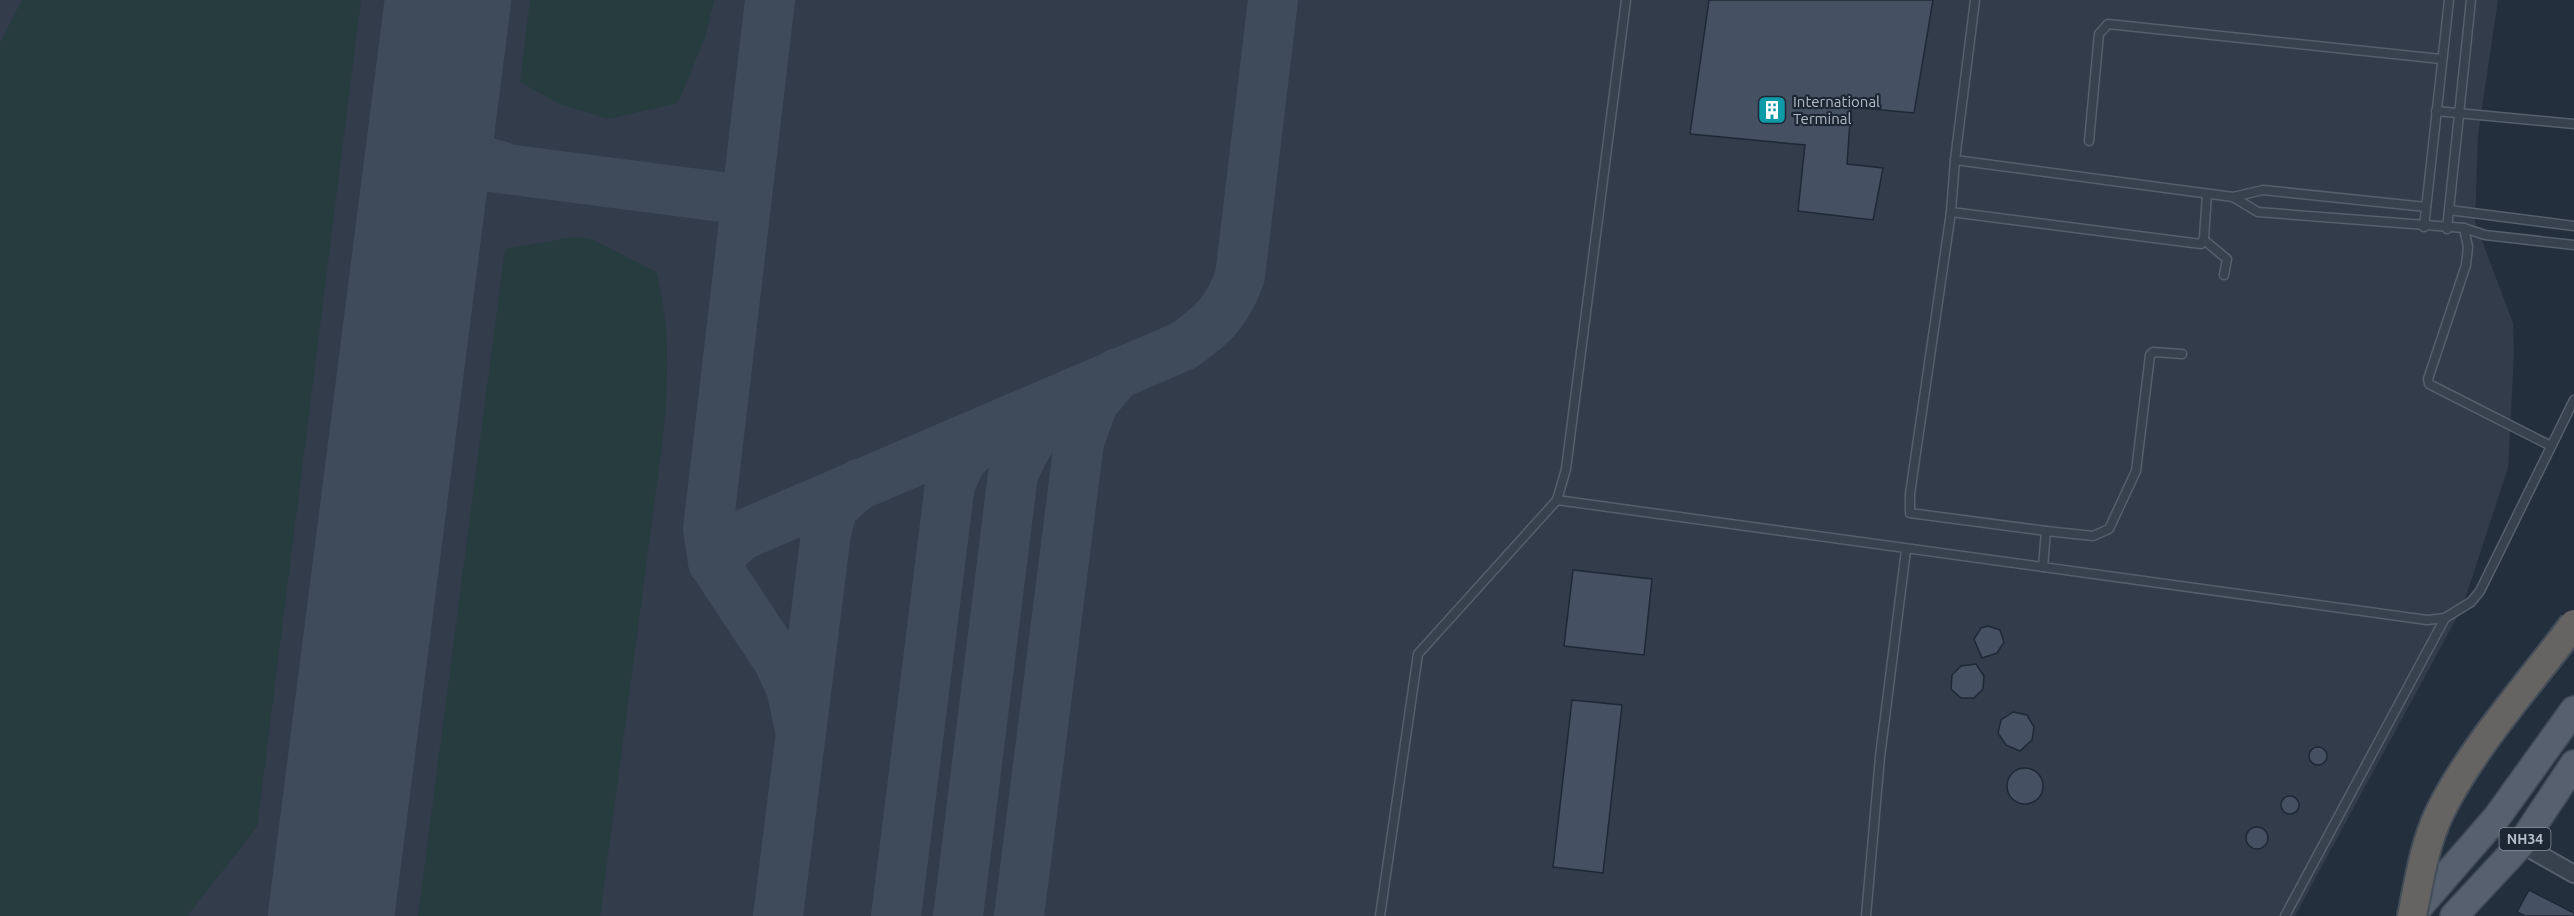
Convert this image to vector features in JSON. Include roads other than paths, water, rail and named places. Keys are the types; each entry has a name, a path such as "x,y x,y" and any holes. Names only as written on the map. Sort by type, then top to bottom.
{"highway":[{"path":"2412,916 2426,849 2451,792 2468,765 2574,624"}],"main road":[{"path":"2412,916 2497,817 2574,710"},
{"name":"NH34","path":"2454,916 2521,843 2574,764"}],"street":[{"path":"2521,843 2574,874"}],"lane":[{"path":"1380,916 1418,654 1557,500 1566,469 1626,0"},
{"path":"1975,0 1955,160 1951,212 1910,494 1910,513 2093,536 2109,529 2136,471 2150,355 2152,352 2182,354"},
{"path":"2424,227 2449,0"},
{"path":"2447,229 2471,0"},
{"path":"2089,141 2099,34 2108,24 2441,59"},
{"path":"2436,111 2574,124"},
{"path":"1955,160 2233,197 2263,190 2426,207"},
{"path":"1951,212 2201,244 2204,240 2207,194"},
{"path":"2233,197 2258,212 2447,229 2464,228 2485,235 2574,246"},
{"path":"2449,210 2574,226"},
{"path":"2464,228 2468,247 2466,266 2428,379 2429,384 2551,446"},
{"path":"2204,240 2227,259 2223,275"},
{"path":"1557,500 1906,550 2427,620 2445,618 2470,602 2480,591 2574,400"},
{"path":"2043,567 2046,531"},
{"path":"1866,916 1880,757 1906,550"},
{"path":"2285,916 2445,618"}],"place":[{"name":"International Terminal","path":"1772,110"}]}
